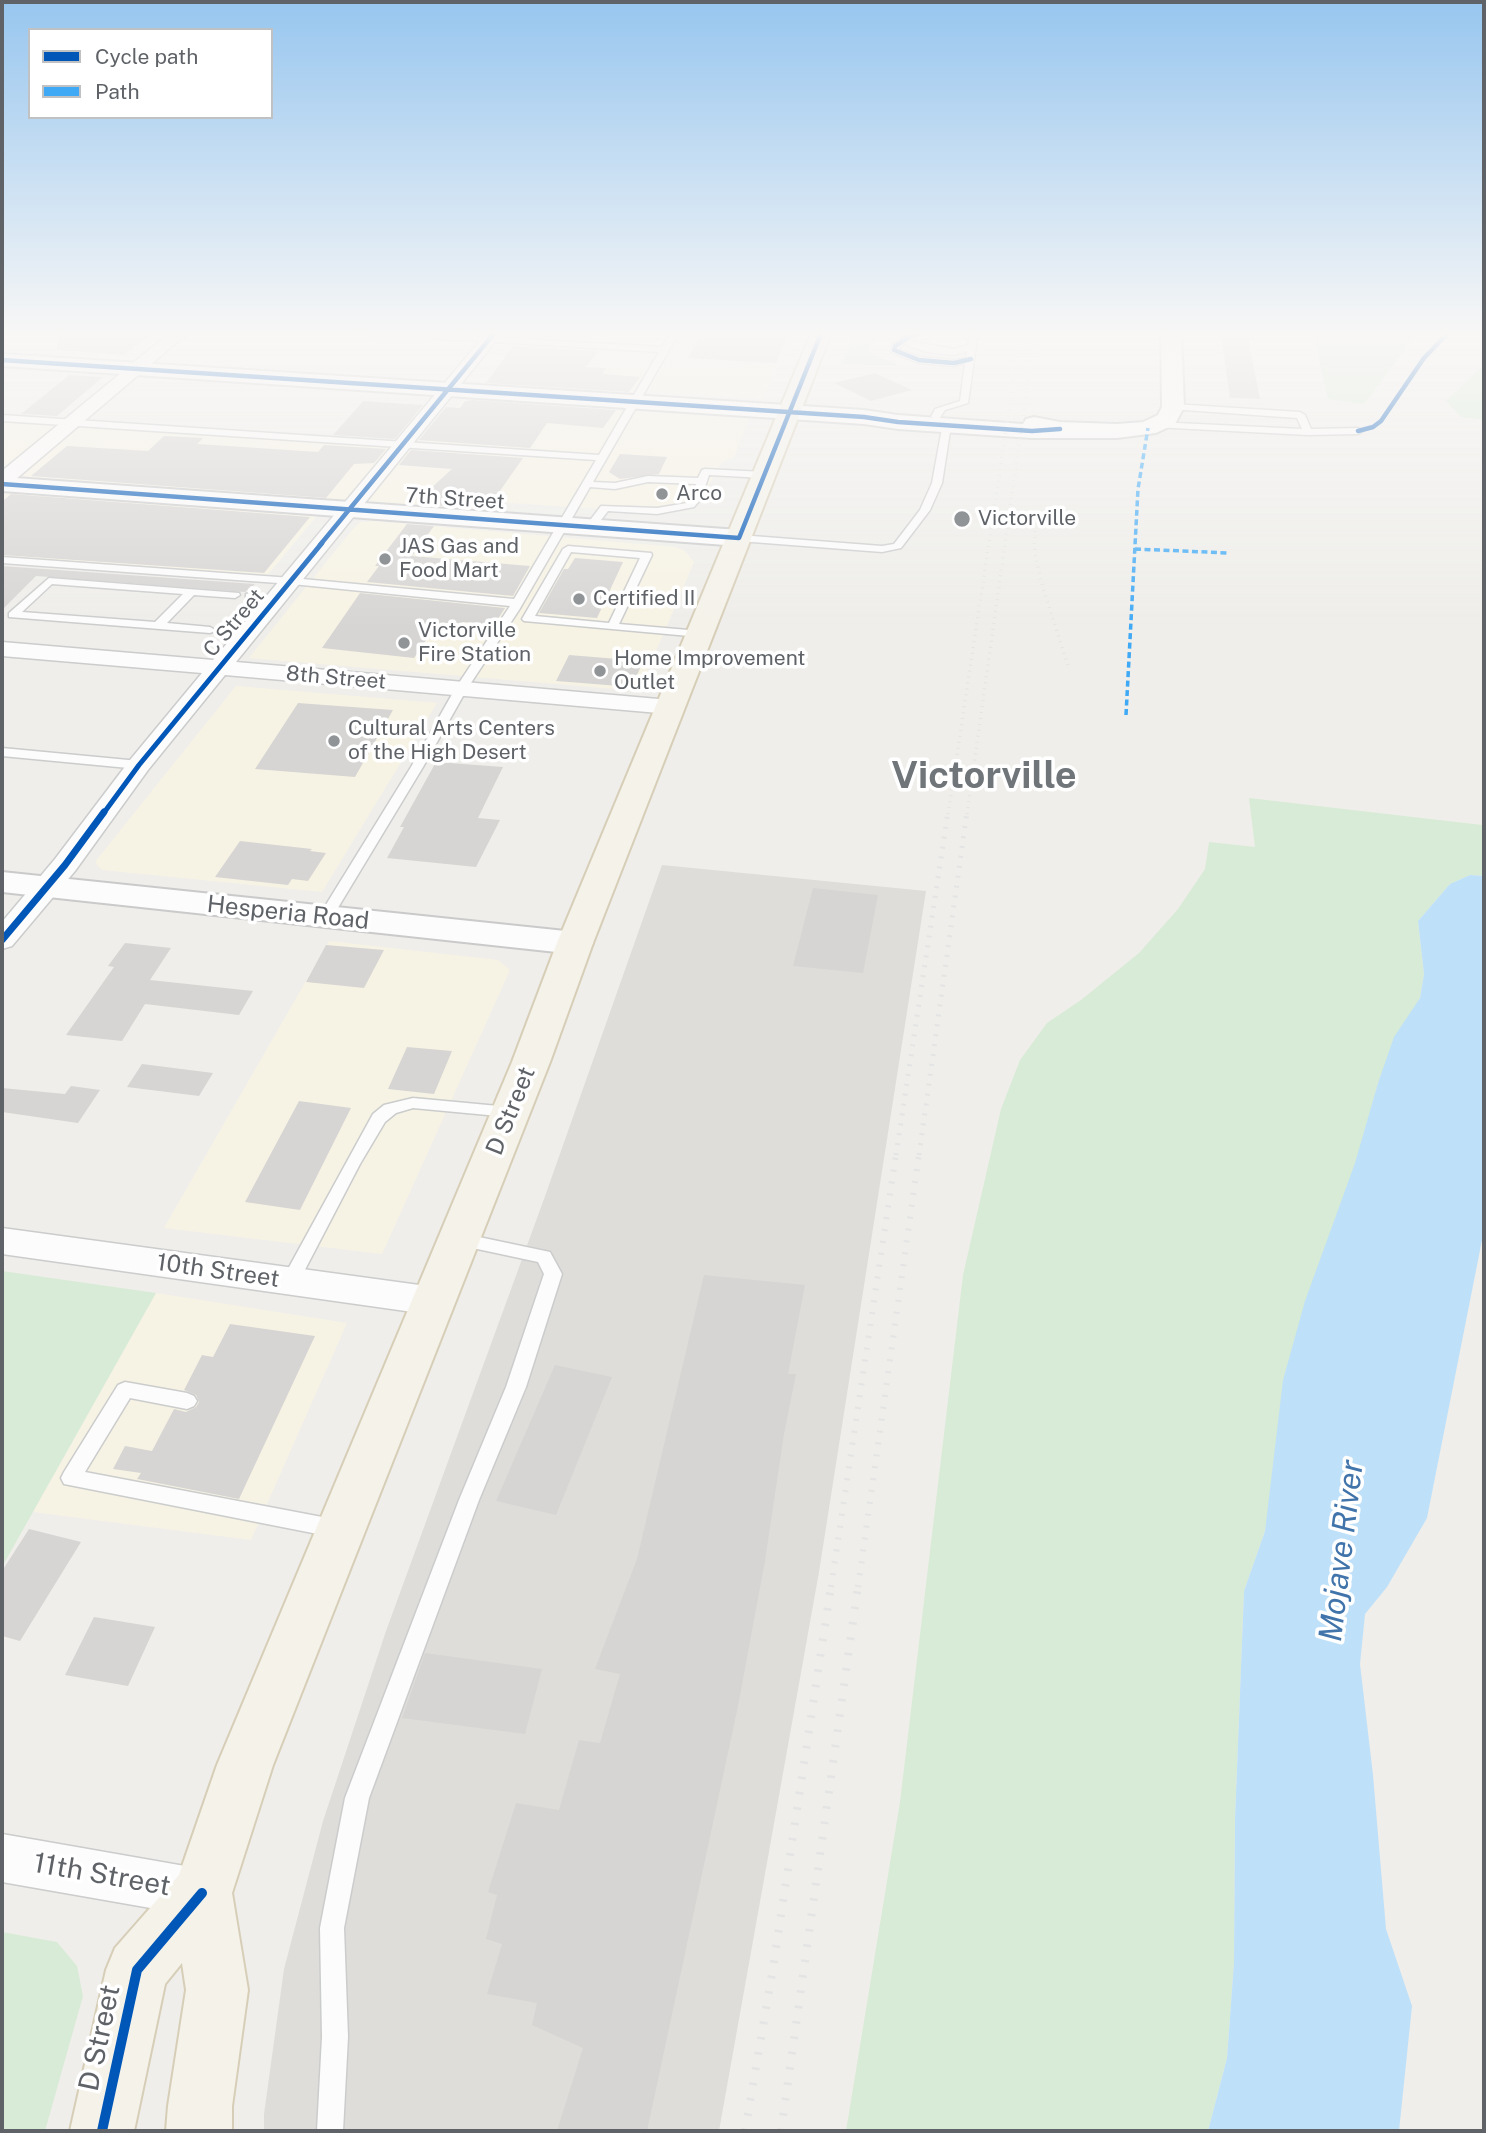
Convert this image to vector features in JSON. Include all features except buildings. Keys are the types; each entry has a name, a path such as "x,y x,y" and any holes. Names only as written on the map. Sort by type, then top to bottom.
{"main road":[{"name":"D Street","path":"102,2131 137,1970 202,1893 245,1765 460,1239 575,943 782,431"},
{"name":"D Street","path":"199,2131 200,2106 218,1990 202,1893"}],"street":[{"path":"2,483 62,431"},
{"name":"C Street","path":"2,940 47,887 139,765 415,431"},
{"name":"7th Street","path":"2,483 739,538"},
{"name":"8th Street","path":"2,649 670,707"},
{"name":"Hesperia Road","path":"2,882 575,943"},
{"name":"10th Street","path":"2,1241 434,1301"},
{"name":"11th Street","path":"2,1858 202,1893"}],"lane":[{"path":"190,431 601,458"},
{"path":"326,916 418,767 461,689 517,603 617,431"},
{"path":"739,538 882,549 897,546 925,510 937,484 940,431"},
{"path":"1270,431 1344,431"},
{"path":"626,509 675,510 690,505 696,499 705,472 764,475"},
{"path":"586,484 615,486 648,479 701,485"},
{"path":"677,490 701,485"},
{"path":"599,528 615,486"},
{"path":"653,498 626,509 568,549 528,619 701,634"},
{"path":"599,528 648,555 613,625"},
{"path":"2,560 292,581 517,603"},
{"path":"235,595 49,581 13,615 249,633"},
{"path":"158,626 191,592"},
{"path":"250,596 277,600"},
{"path":"2,752 139,765"},
{"path":"291,1280 352,1164 379,1118 390,1109 413,1103 509,1112"},
{"path":"330,2131 335,2037 332,1928 357,1798 469,1500 516,1387 553,1273 544,1256 460,1239"},
{"path":"187,1401 125,1390 71,1478 341,1530"}],"shaded area":[{"path":"2,431 164,431 423,449 438,431 744,431 734,457 721,463 698,505 667,514 498,502 492,511 330,500 265,578 2,559"},
{"path":"374,521 675,547 684,550 694,562 639,691 249,658 352,530 360,522"},
{"path":"236,686 437,703 322,892 102,870 95,862"},
{"path":"662,865 926,891 819,1572 719,2131 264,2131 284,1969 323,1821 386,1631 544,1199"},
{"path":"329,941 498,960 510,970 382,1254 164,1228"},
{"path":"156,1293 347,1323 251,1540 33,1512"}],"green space":[{"path":"1249,798 1482,825 1484,876 1470,875 1450,884 1418,921 1424,974 1420,998 1378,1083 1273,1482 1265,1531 1244,1591 1235,1819 1234,1962 1227,2058 1208,2131 846,2131 900,1802 963,1275 1001,1109 1020,1060 1047,1023 1081,1000 1139,953 1178,909 1205,869 1209,842 1255,847"},
{"path":"2,1271 156,1293 2,1567"},
{"path":"2,1932 57,1942 77,1966 83,1996 45,2131 2,2131"}],"water":[{"name":"Mojave River","path":"1470,875 1484,876 1484,1230 1427,1518 1387,1587 1365,1614 1360,1664 1386,1929 1412,2006 1399,2131 1208,2131 1227,2058 1234,1962 1235,1819 1244,1591 1265,1531 1283,1380 1305,1301 1355,1163 1394,1037 1420,998 1424,974 1418,921 1450,884"}],"railway":[{"path":"948,814 1006,431"},
{"path":"967,814 1021,431"},
{"path":"1035,531 1034,547 1040,578 1069,669"},
{"path":"896,1155 948,812"},
{"path":"919,1155 967,812"},
{"path":"831,1587 896,1154"},
{"path":"858,1587 919,1154"},
{"path":"745,2131 772,1974 831,1586"},
{"path":"781,2131 858,1586"}],"marked path":[{"path":"1126,715 1138,489 1148,431"},
{"path":"1135,549 1229,553"}],"cycle path":[{"path":"2,940 65,865 139,765 414,431"},
{"path":"2,484 739,538 782,431"},
{"path":"1025,431 1038,431"},
{"path":"102,2131 137,1970 202,1893"}],"place":[{"name":"Arco","path":"662,494"},
{"name":"Victorville","path":"962,519"},
{"name":"JAS Gas and Food Mart","path":"385,559"},
{"name":"Certified II","path":"579,599"},
{"name":"Victorville Fire Station","path":"404,643"},
{"name":"Home Improvement Outlet","path":"600,671"},
{"name":"Cultural Arts Centers of the High Desert","path":"334,741"}],"district":[{"name":"Victorville","path":"984,776"}]}
